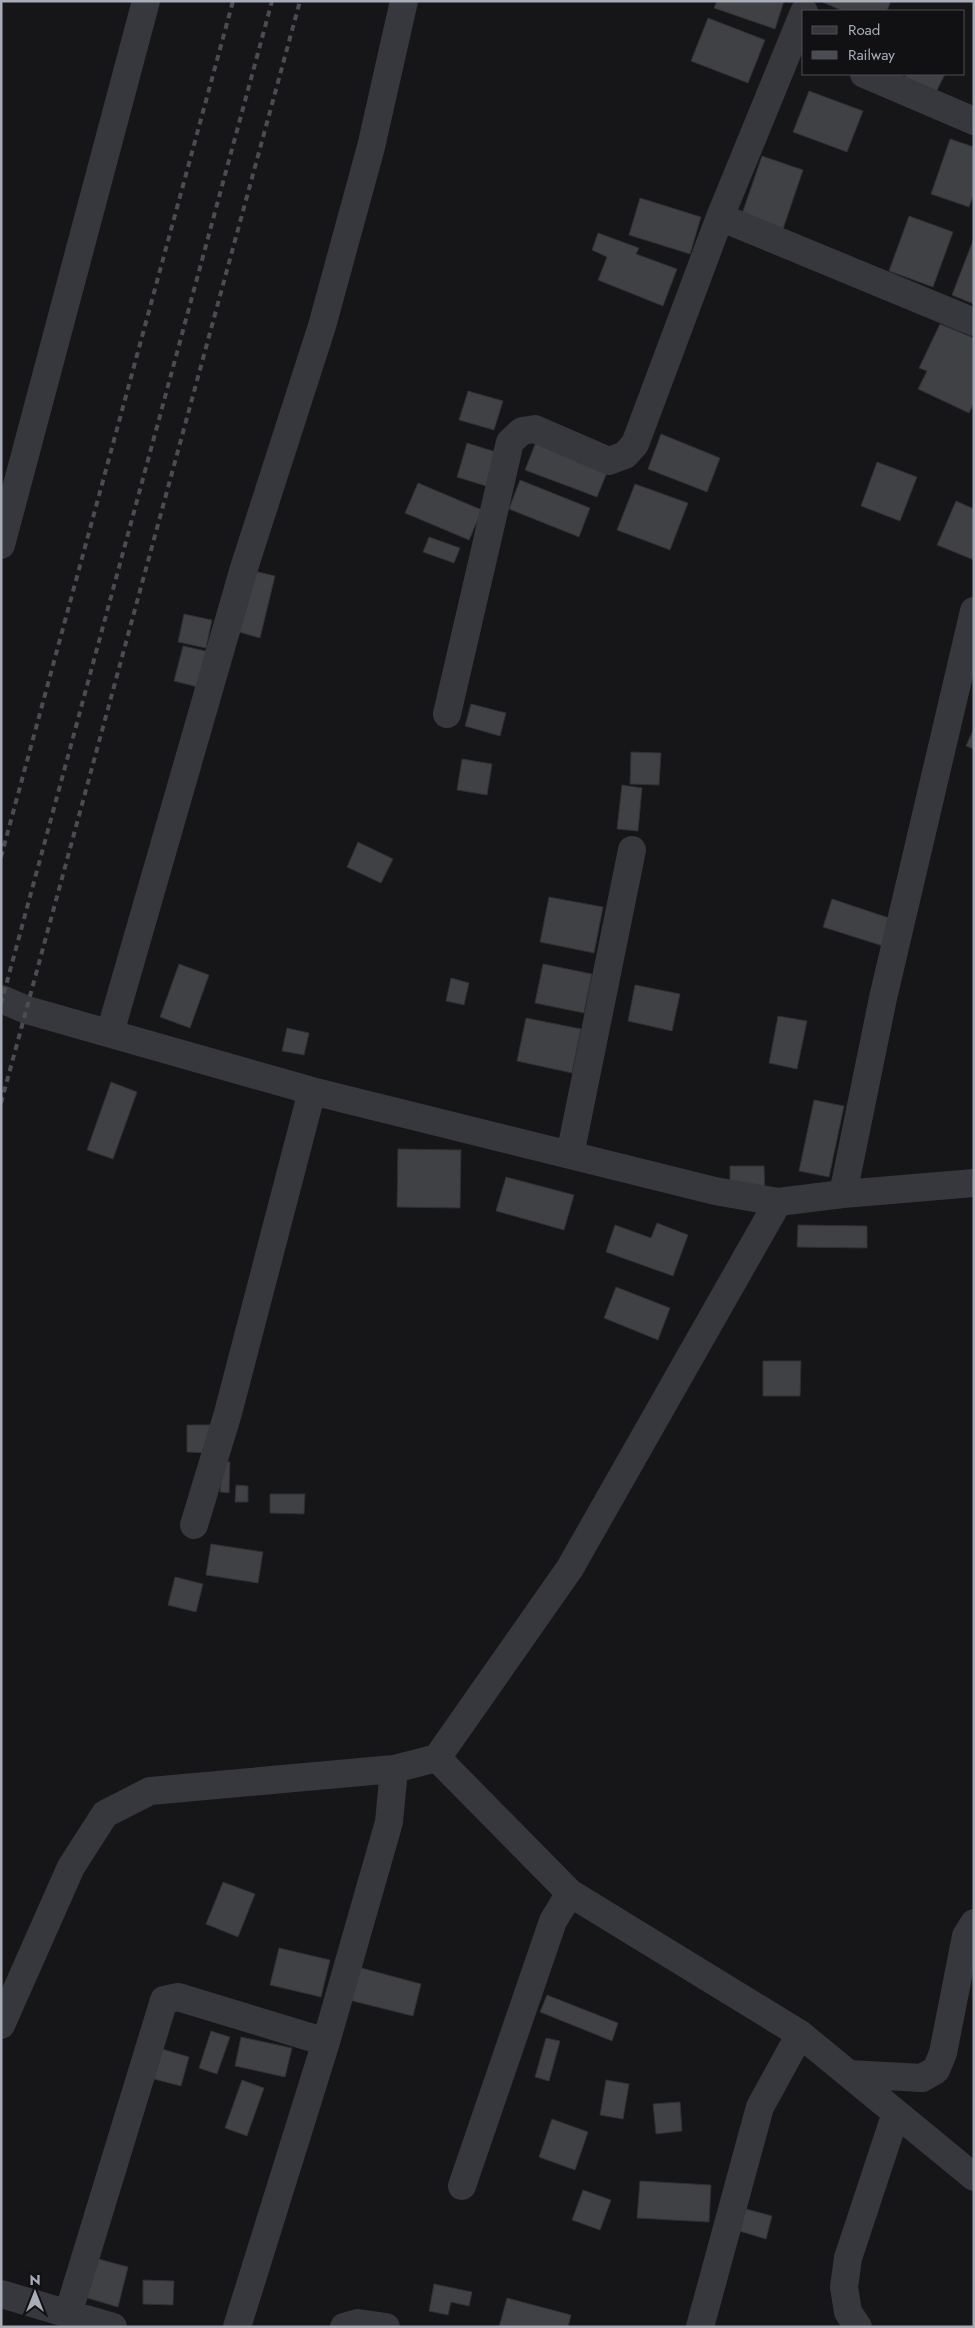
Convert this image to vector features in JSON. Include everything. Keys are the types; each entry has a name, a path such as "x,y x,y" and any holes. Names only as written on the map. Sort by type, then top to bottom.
{"street":[{"path":"1,545 146,1"},
{"path":"110,1033 244,568 322,326 371,147 404,1"},
{"path":"447,714 510,442 522,431 535,429 610,461 625,455 635,444 720,217 798,45 802,23"},
{"path":"866,75 974,121"},
{"path":"720,217 974,322"},
{"path":"843,1194 883,998 974,611"},
{"path":"570,1155 632,850"},
{"path":"1,999 27,1010 312,1091 715,1191 778,1202 843,1194 974,1183"},
{"path":"194,1525 228,1413 312,1091"},
{"path":"1,2025 71,1867 105,1814 150,1791 394,1769 437,1758 570,1568 778,1202"},
{"path":"437,1758 570,1893 800,2034 974,2177"},
{"path":"236,2327 326,2042 388,1822 394,1769"},
{"path":"462,2186 553,1921 570,1893"},
{"path":"849,2074 922,2078 936,2070 943,2053 966,1936 974,1923"},
{"path":"68,2314 164,2000 178,1997 326,2042"},
{"path":"700,2326 760,2107 800,2034"},
{"path":"858,2327 848,2312 844,2287 848,2258 896,2113"},
{"path":"1,2294 113,2327"},
{"path":"344,2327 358,2323 386,2327"}],"building":[{"path":"717,1 784,1 775,29 714,8"},
{"path":"820,1 891,1 887,10 841,10"},
{"path":"708,18 765,40 748,83 691,61"},
{"path":"906,75 944,75 935,94 904,79"},
{"path":"809,91 863,111 847,152 793,132"},
{"path":"950,139 974,147 974,194 969,207 931,194"},
{"path":"762,156 803,170 783,229 742,214"},
{"path":"640,198 701,217 690,254 629,235"},
{"path":"909,216 953,232 933,287 889,271"},
{"path":"598,233 639,248 636,254 677,269 663,306 598,280 607,257 592,250"},
{"path":"974,238 974,304 952,295"},
{"path":"940,324 974,338 974,403 969,413 918,389 927,371 919,368"},
{"path":"468,391 503,401 494,430 459,420"},
{"path":"661,434 720,458 707,492 648,469"},
{"path":"536,442 608,470 597,497 525,470"},
{"path":"467,443 496,452 486,486 457,477"},
{"path":"877,462 917,477 900,521 861,506"},
{"path":"520,480 590,508 579,537 509,509"},
{"path":"418,483 482,510 469,540 405,513"},
{"path":"635,484 688,503 670,550 617,530"},
{"path":"956,501 974,509 974,560 937,545"},
{"path":"429,537 460,548 454,563 423,552"},
{"path":"254,571 275,576 260,638 239,632"},
{"path":"184,614 212,620 206,648 178,642"},
{"path":"183,646 210,652 202,688 174,681"},
{"path":"471,704 506,713 500,736 465,726"},
{"path":"974,728 974,749 966,746"},
{"path":"631,752 661,753 659,785 630,784"},
{"path":"462,759 492,764 487,795 457,790"},
{"path":"622,785 642,788 638,831 617,829"},
{"path":"358,842 393,859 381,883 347,867"},
{"path":"549,897 603,907 594,953 540,942"},
{"path":"832,899 892,919 883,946 823,927"},
{"path":"179,964 209,975 190,1028 160,1017"},
{"path":"543,964 592,974 584,1013 535,1003"},
{"path":"451,978 469,983 464,1005 446,1001"},
{"path":"635,985 680,994 672,1031 628,1021"},
{"path":"778,1016 807,1021 797,1069 769,1063"},
{"path":"526,1018 581,1029 572,1073 517,1061"},
{"path":"287,1028 309,1033 304,1055 282,1051"},
{"path":"111,1082 137,1092 113,1159 87,1150"},
{"path":"814,1100 844,1106 829,1177 799,1171"},
{"path":"398,1149 461,1150 460,1208 397,1207"},
{"path":"730,1166 764,1166 765,1193 730,1188"},
{"path":"506,1177 574,1195 564,1230 496,1211"},
{"path":"657,1223 688,1235 673,1276 606,1252 615,1225 651,1238"},
{"path":"798,1225 867,1226 867,1248 797,1247"},
{"path":"616,1287 670,1308 658,1340 604,1318"},
{"path":"763,1361 801,1361 800,1396 763,1396"},
{"path":"187,1425 213,1425 212,1453 187,1452"},
{"path":"223,1462 230,1462 229,1493 220,1492"},
{"path":"236,1485 248,1486 248,1502 235,1502"},
{"path":"270,1494 305,1494 304,1514 270,1513"},
{"path":"211,1544 263,1552 258,1583 206,1575"},
{"path":"175,1577 203,1584 196,1612 168,1605"},
{"path":"223,1882 255,1894 238,1937 206,1924"},
{"path":"279,1948 330,1960 321,1997 270,1985"},
{"path":"354,1966 421,1984 413,2016 345,1999"},
{"path":"547,1995 618,2023 612,2041 540,2012"},
{"path":"211,2031 230,2037 217,2074 199,2068"},
{"path":"241,2037 292,2048 285,2077 235,2066"},
{"path":"546,2038 560,2041 549,2081 535,2077"},
{"path":"162,2049 189,2057 181,2086 154,2079"},
{"path":"242,2080 264,2088 247,2136 225,2128"},
{"path":"606,2080 629,2084 623,2119 600,2115"},
{"path":"680,2102 682,2131 656,2134 653,2104"},
{"path":"552,2119 588,2132 575,2170 539,2157"},
{"path":"640,2181 711,2185 709,2222 637,2218"},
{"path":"583,2190 611,2200 600,2230 572,2220"},
{"path":"735,2206 772,2216 766,2239 729,2228"},
{"path":"95,2258 128,2267 118,2307 84,2297"},
{"path":"143,2280 174,2281 173,2305 143,2304"},
{"path":"434,2284 472,2292 469,2306 451,2302 448,2315 429,2311"},
{"path":"507,2298 571,2315 568,2327 499,2327"}],"railway":[{"path":"1,857 233,1"},
{"path":"1,1004 272,1"},
{"path":"1,1103 300,1"}]}
